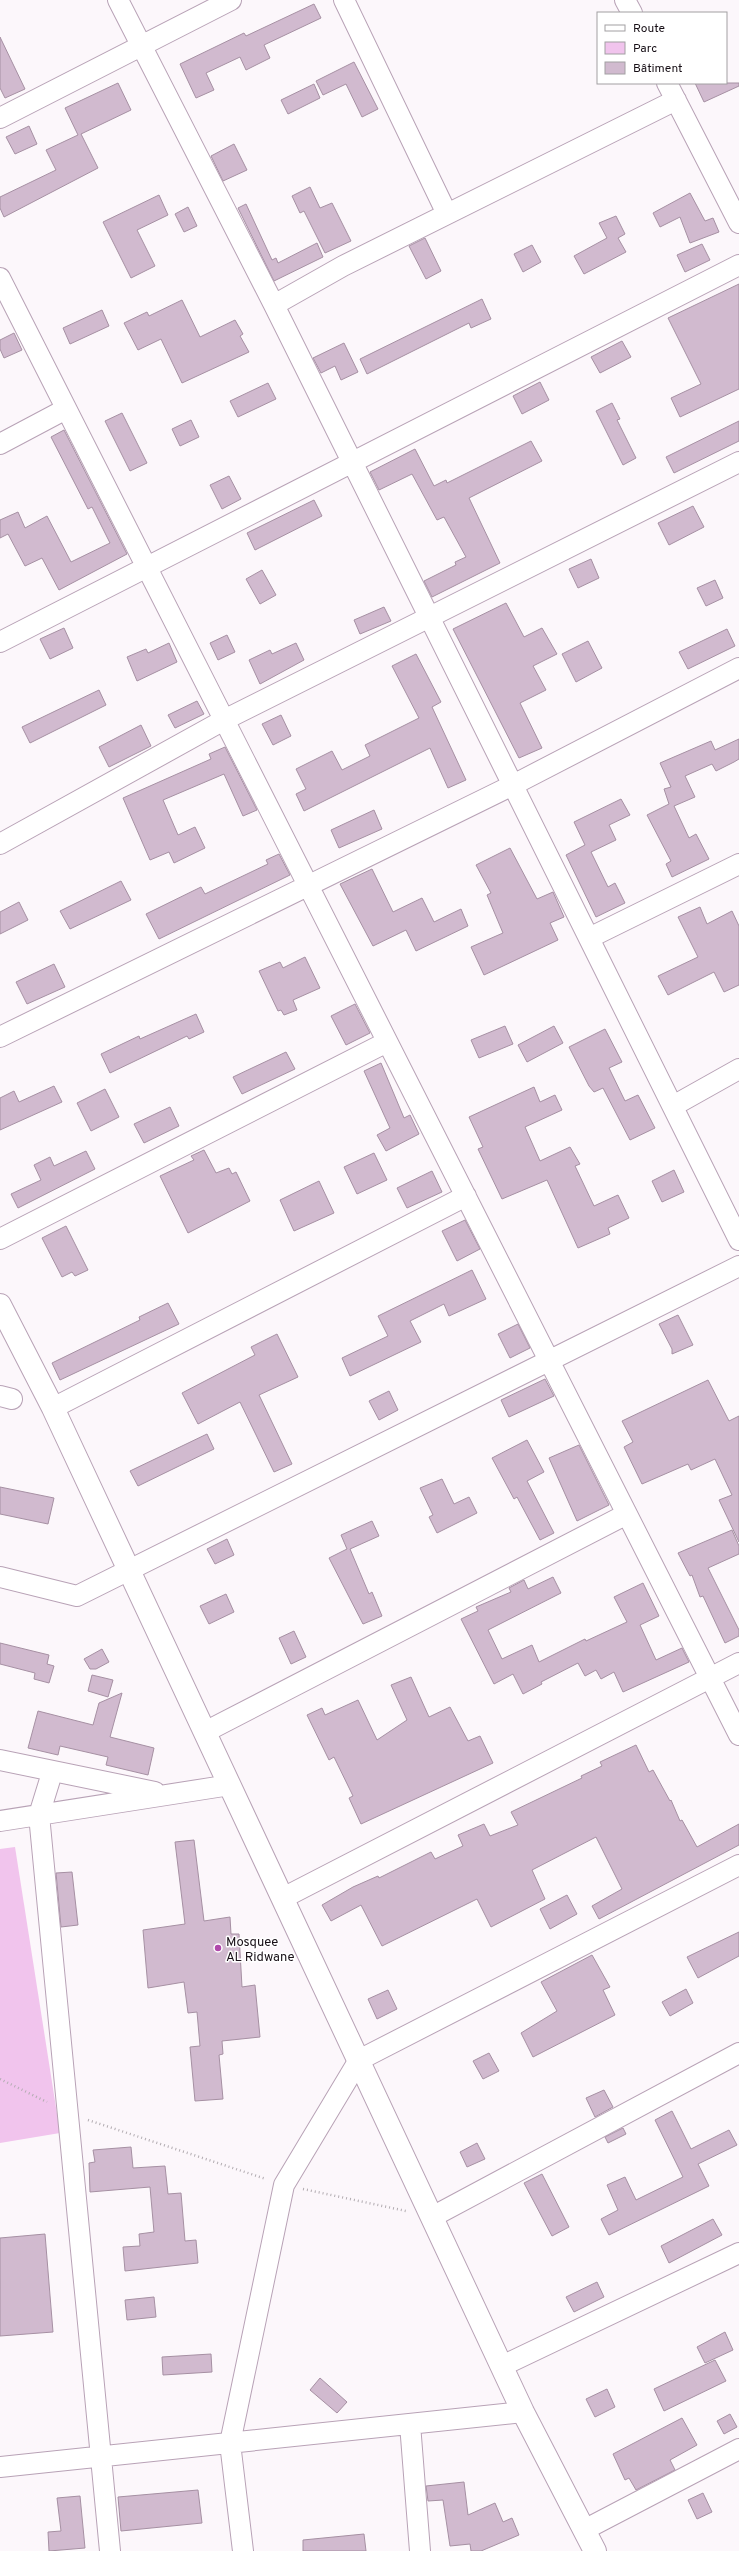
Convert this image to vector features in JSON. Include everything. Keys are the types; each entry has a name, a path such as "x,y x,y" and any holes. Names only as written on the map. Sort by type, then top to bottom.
{"street":[{"path":"118,0 274,305 739,1240"},
{"path":"0,118 231,0"},
{"path":"344,0 447,214"},
{"path":"625,0 631,12"},
{"path":"668,84 739,223"},
{"path":"274,305 343,266 676,100"},
{"path":"0,642 146,566 739,265"},
{"path":"0,278 739,1735"},
{"path":"0,444 66,409"},
{"path":"0,844 224,720 739,462"},
{"path":"0,1037 513,784 739,668"},
{"path":"589,938 739,864"},
{"path":"0,1239 387,1042"},
{"path":"673,1106 739,1069"},
{"path":"53,1408 466,1196"},
{"path":"0,1577 77,1596 739,1266"},
{"path":"0,1305 53,1408 523,2412 595,2551"},
{"path":"205,1732 627,1514"},
{"path":"283,1898 739,1663"},
{"path":"0,1760 52,1773 168,1795"},
{"path":"52,1773 39,1815 110,2551"},
{"path":"0,1821 230,1785"},
{"path":"243,2551 230,2443 284,2185 359,2060 739,1865"},
{"path":"432,2217 739,2053"},
{"path":"502,2366 739,2253"},
{"path":"0,2467 523,2412"},
{"path":"410,2424 420,2551"},
{"path":"584,2530 739,2449"}],"path":[{"path":"0,2079 68,2113 284,2185 432,2217"}],"green space":[{"path":"15,1847 60,2133 0,2143 0,1849"}],"building":[{"path":"314,4 321,18 264,45 270,58 246,70 240,57 206,73 214,90 196,98 180,64 244,33 246,36"},
{"path":"0,37 25,89 5,98 0,88"},
{"path":"354,62 378,109 362,117 346,84 323,95 316,81"},
{"path":"118,83 131,110 81,134 98,168 4,217 0,208 0,197 56,170 46,150 78,135 65,108"},
{"path":"739,83 739,86 704,102 695,84"},
{"path":"314,84 320,98 288,114 281,100"},
{"path":"29,126 37,144 15,154 6,137"},
{"path":"234,144 247,170 223,181 211,156"},
{"path":"310,187 320,208 332,203 351,241 325,253 304,211 300,213 292,196"},
{"path":"690,193 705,221 713,218 719,232 690,243 680,217 660,227 653,213"},
{"path":"159,195 168,215 137,230 155,266 131,278 103,222"},
{"path":"246,204 272,260 276,258 278,263 317,243 323,257 274,281 238,208"},
{"path":"188,207 197,226 184,232 175,214"},
{"path":"616,216 625,234 618,238 626,252 584,274 574,256 607,238 599,223"},
{"path":"425,238 441,271 426,279 409,246"},
{"path":"702,244 710,260 685,272 677,255"},
{"path":"532,245 541,262 523,272 514,254"},
{"path":"739,284 739,389 680,417 671,398 701,384 668,318"},
{"path":"482,299 491,319 471,328 469,323 367,374 360,359"},
{"path":"182,300 200,337 235,320 243,334 240,336 249,352 182,383 161,339 138,350 124,323 147,312 149,316"},
{"path":"102,310 109,326 70,344 63,328"},
{"path":"14,333 22,350 4,358 0,349 0,340"},
{"path":"622,341 631,357 600,373 591,357"},
{"path":"344,343 358,372 341,380 335,366 321,373 313,358"},
{"path":"540,382 549,400 522,414 513,396"},
{"path":"268,383 276,399 238,417 230,401"},
{"path":"612,403 620,419 617,420 636,458 623,465 596,411"},
{"path":"122,413 147,463 130,471 105,421"},
{"path":"191,420 199,437 180,446 172,429"},
{"path":"739,421 739,441 674,473 666,457"},
{"path":"64,430 127,554 59,590 42,558 25,566 8,534 0,538 0,520 18,512 25,528 47,516 71,562 110,543 92,507 88,509 51,437"},
{"path":"531,441 542,461 469,498 500,563 432,597 424,581 456,565 455,562 466,557 444,517 437,520 412,474 379,490 370,472 415,449 434,486 446,480 447,483"},
{"path":"229,476 241,499 222,509 210,485"},
{"path":"314,500 322,516 255,550 247,533"},
{"path":"693,506 704,527 669,545 658,523"},
{"path":"591,559 599,578 578,588 569,569"},
{"path":"262,570 276,595 260,604 246,579"},
{"path":"715,580 723,598 706,606 697,588"},
{"path":"506,603 524,637 542,628 557,654 533,666 546,690 520,703 542,748 519,758 453,629"},
{"path":"384,607 391,621 360,634 354,620"},
{"path":"64,628 73,648 50,659 40,639"},
{"path":"727,629 735,646 688,669 679,652"},
{"path":"227,635 235,652 218,660 210,643"},
{"path":"588,641 602,668 576,682 562,654"},
{"path":"169,643 177,662 137,681 127,657 146,649 148,653"},
{"path":"296,643 304,660 260,684 249,660 270,650 272,654"},
{"path":"416,654 441,702 432,707 466,780 448,788 430,748 304,811 296,794 306,789 296,769 332,751 342,770 370,756 365,745 419,718 392,666"},
{"path":"99,690 106,705 30,743 22,727"},
{"path":"197,701 204,714 175,728 168,715"},
{"path":"281,715 291,736 273,745 262,724"},
{"path":"141,725 151,746 109,767 99,747"},
{"path":"739,739 739,759 716,771 712,764 685,776 695,797 674,806 689,838 696,834 709,859 672,877 666,864 671,861 647,815 669,804 664,789 671,787 660,763 711,741 715,750"},
{"path":"225,747 257,810 243,816 224,774 163,800 178,835 195,827 205,848 174,863 169,852 150,860 123,798 211,759 209,754"},
{"path":"621,799 630,815 609,825 616,840 591,852 608,887 615,883 625,903 596,917 566,855 585,845 574,822"},
{"path":"374,810 382,829 339,848 331,830"},
{"path":"510,848 537,899 553,892 564,917 550,923 558,940 484,975 471,947 503,933 487,895 491,893 476,865"},
{"path":"279,854 290,875 159,939 146,914 201,887 205,894 268,864 266,860"},
{"path":"372,869 393,912 422,898 434,922 461,909 468,926 416,951 406,930 373,946 340,884"},
{"path":"121,881 131,900 70,929 60,911"},
{"path":"19,902 28,920 0,934 0,912"},
{"path":"700,907 707,924 732,911 739,926 739,985 724,992 714,972 668,995 658,976 698,957 678,917"},
{"path":"305,957 320,988 293,1000 297,1010 284,1015 281,1010 278,1011 259,971 280,962 283,968"},
{"path":"54,964 65,987 27,1004 16,982"},
{"path":"355,1004 370,1033 346,1045 331,1016"},
{"path":"196,1014 204,1032 189,1039 187,1036 110,1073 101,1054 139,1036 140,1039"},
{"path":"505,1026 513,1044 479,1058 471,1040"},
{"path":"554,1026 563,1043 527,1062 518,1045"},
{"path":"605,1029 622,1062 609,1068 625,1101 638,1095 655,1128 630,1140 603,1088 594,1092 589,1086 569,1047"},
{"path":"286,1052 295,1069 242,1094 233,1077"},
{"path":"381,1063 404,1118 410,1115 419,1134 386,1151 377,1135 390,1128 364,1071"},
{"path":"54,1086 62,1102 0,1130 0,1098 14,1091 19,1102"},
{"path":"534,1087 540,1102 555,1095 562,1110 525,1127 540,1161 570,1147 580,1164 575,1166 594,1206 618,1195 629,1218 608,1228 610,1234 578,1248 547,1180 502,1199 478,1149 483,1147 469,1117"},
{"path":"105,1089 119,1117 91,1131 77,1103"},
{"path":"170,1107 179,1126 144,1143 134,1124"},
{"path":"204,1150 216,1173 229,1168 232,1174 236,1172 250,1201 188,1233 160,1176 194,1160 191,1156"},
{"path":"86,1151 95,1169 18,1208 11,1194 41,1180 34,1165 50,1157 54,1166"},
{"path":"374,1153 387,1180 357,1194 344,1167"},
{"path":"674,1170 684,1192 662,1202 652,1181"},
{"path":"432,1171 442,1192 407,1208 397,1188"},
{"path":"319,1181 334,1213 294,1231 280,1200"},
{"path":"465,1220 480,1249 457,1261 442,1231"},
{"path":"66,1226 88,1270 75,1276 72,1272 62,1277 42,1238"},
{"path":"472,1270 486,1299 449,1316 444,1304 410,1321 421,1342 350,1376 342,1358 388,1336 378,1316"},
{"path":"168,1303 179,1324 60,1380 52,1363 140,1320 139,1317"},
{"path":"678,1315 693,1345 672,1354 672,1349 659,1324"},
{"path":"518,1324 530,1348 510,1358 498,1334"},
{"path":"277,1334 298,1377 259,1395 292,1464 274,1472 240,1402 198,1424 182,1393 255,1355 251,1347"},
{"path":"545,1379 554,1396 509,1417 501,1400"},
{"path":"708,1380 729,1421 739,1416 739,1542 719,1500 732,1495 715,1459 691,1470 688,1464 642,1484 624,1447 633,1442 622,1421"},
{"path":"389,1391 398,1410 379,1420 369,1401"},
{"path":"207,1434 214,1449 138,1486 130,1471"},
{"path":"527,1440 544,1472 527,1481 554,1533 540,1540 517,1497 514,1499 492,1458"},
{"path":"579,1445 609,1505 577,1521 549,1458"},
{"path":"442,1479 454,1504 469,1497 477,1513 437,1533 429,1517 433,1515 420,1488"},
{"path":"0,1487 54,1498 48,1524 0,1514"},
{"path":"372,1521 379,1536 350,1549 369,1594 372,1592 382,1616 363,1624 329,1558 347,1549 341,1535"},
{"path":"732,1530 739,1546 739,1554 708,1568 739,1630 739,1636 725,1643 703,1596 700,1597 692,1575 690,1576 678,1553"},
{"path":"227,1539 234,1555 215,1564 207,1549"},
{"path":"553,1577 561,1593 488,1630 502,1659 532,1645 539,1662 585,1639 586,1641 627,1622 614,1597 643,1583 659,1616 640,1625 656,1660 682,1648 689,1662 623,1692 614,1672 601,1679 596,1670 585,1676 578,1663 541,1682 542,1684 523,1694 513,1674 494,1684 461,1619 478,1611 476,1607 511,1592 509,1588 524,1580 528,1589"},
{"path":"226,1594 234,1612 209,1624 200,1606"},
{"path":"294,1631 306,1657 291,1664 279,1638"},
{"path":"0,1643 49,1655 47,1664 54,1666 49,1683 34,1679 35,1673 0,1664"},
{"path":"102,1649 109,1662 96,1669 90,1669 84,1659"},
{"path":"92,1675 113,1680 108,1697 88,1691"},
{"path":"411,1677 429,1717 450,1707 468,1741 480,1736 493,1763 361,1824 349,1798 353,1796 334,1757 329,1760 307,1715 322,1708 325,1715 358,1700 377,1740 407,1720 391,1685"},
{"path":"122,1693 110,1737 154,1748 148,1775 106,1765 108,1757 60,1746 58,1755 28,1748 38,1711 93,1725 99,1703"},
{"path":"636,1745 649,1772 653,1770 670,1801 671,1800 680,1821 682,1820 697,1847 739,1824 739,1845 599,1919 592,1906 622,1889 596,1837 532,1870 545,1899 491,1927 477,1899 382,1946 361,1905 331,1921 322,1905 353,1887 378,1876 379,1878 431,1852 435,1859 463,1846 458,1835 484,1824 490,1836 518,1825 511,1812 582,1778 581,1776 602,1766 600,1762"},
{"path":"194,1840 204,1921 230,1917 231,1934 239,1934 242,1987 255,1985 260,2037 222,2041 223,2054 219,2055 223,2099 195,2101 190,2047 200,2046 197,2012 188,2013 184,1982 148,1988 143,1930 185,1924 175,1842"},
{"path":"72,1872 78,1925 61,1927 56,1873"},
{"path":"567,1895 577,1914 550,1929 540,1909"},
{"path":"739,1932 739,1956 698,1978 687,1957"},
{"path":"592,1955 610,1987 603,1990 615,2015 533,2057 521,2033 557,2011 541,1982"},
{"path":"686,1989 693,2003 670,2016 662,2002"},
{"path":"388,1990 397,2009 377,2019 368,1999"},
{"path":"489,2053 499,2071 483,2079 473,2061"},
{"path":"604,2090 613,2107 595,2117 586,2098"},
{"path":"672,2111 691,2149 729,2130 737,2145 698,2164 709,2186 609,2235 601,2219 618,2210 607,2185 625,2177 636,2200 683,2177 655,2120"},
{"path":"623,2128 626,2134 608,2143 605,2137"},
{"path":"477,2143 485,2159 467,2167 460,2152"},
{"path":"131,2147 133,2168 165,2166 168,2194 181,2193 185,2241 196,2240 198,2263 125,2271 123,2247 140,2246 139,2234 154,2232 150,2187 90,2192 89,2163 95,2162 93,2150"},
{"path":"542,2174 569,2227 552,2236 524,2183"},
{"path":"713,2219 722,2235 669,2263 661,2246"},
{"path":"45,2234 53,2332 0,2336 0,2238"},
{"path":"597,2282 604,2297 574,2312 566,2297"},
{"path":"154,2297 156,2317 127,2320 125,2300"},
{"path":"725,2332 733,2350 705,2363 697,2347"},
{"path":"211,2354 212,2372 163,2375 162,2357"},
{"path":"715,2360 726,2381 664,2411 654,2389"},
{"path":"320,2378 347,2402 337,2413 310,2390"},
{"path":"607,2389 615,2407 595,2417 586,2399"},
{"path":"730,2414 737,2427 724,2434 717,2421"},
{"path":"682,2418 697,2445 670,2460 675,2470 636,2490 629,2478 625,2480 613,2454"},
{"path":"464,2482 468,2515 495,2503 503,2522 512,2518 519,2535 481,2551 471,2551 470,2544 450,2546 443,2500 428,2501 426,2486"},
{"path":"198,2490 202,2523 121,2531 118,2497"},
{"path":"703,2493 712,2512 697,2519 688,2500"},
{"path":"80,2496 85,2548 49,2551 48,2532 61,2531 57,2498"},
{"path":"364,2534 366,2551 303,2551 303,2540"}],"place":[{"name":"Mosquee AL Ridwane","path":"218,1948"}]}
